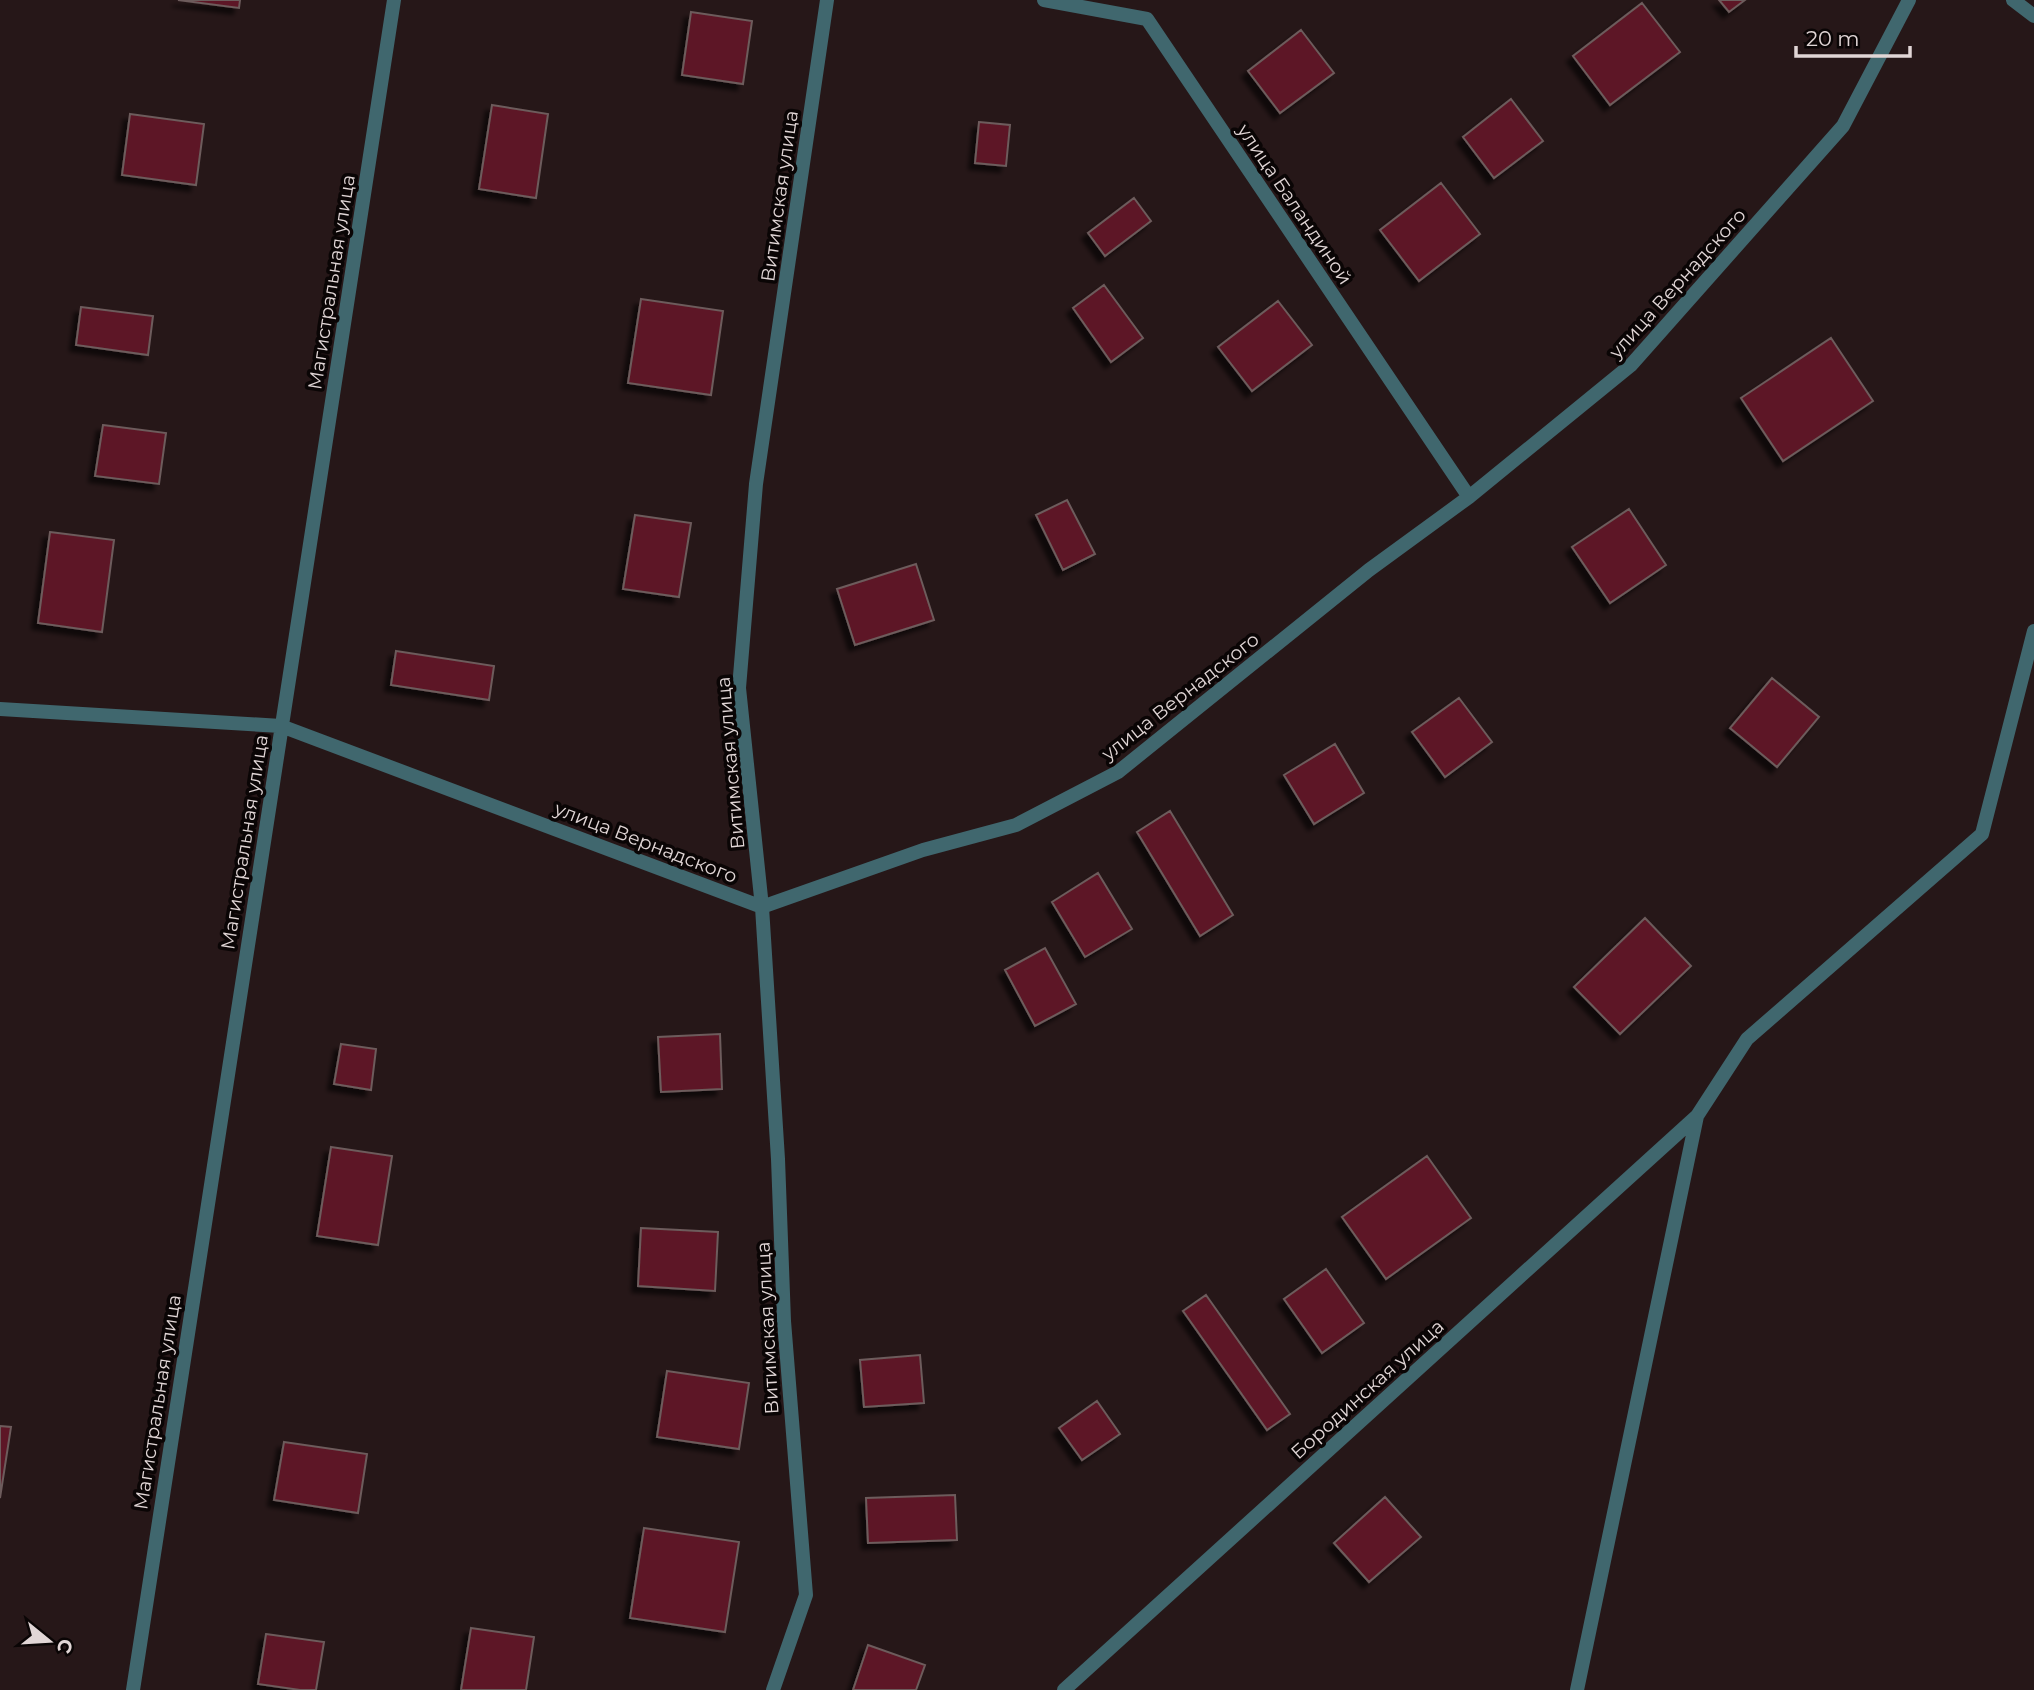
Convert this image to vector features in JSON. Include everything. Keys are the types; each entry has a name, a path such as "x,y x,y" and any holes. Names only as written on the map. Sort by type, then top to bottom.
{"street":[{"name":"Магистральная улица","path":"133,1690 394,0"},
{"name":"Витимская улица","path":"773,1690 806,1595 784,1321 778,1159 762,907 739,688 756,484 827,0"},
{"name":"улица Баландиной","path":"1044,0 1147,19 1469,497"},
{"name":"улица Вернадского","path":"0,709 281,726 762,907 923,850 1016,825 1118,772 1369,569 1469,497 1631,365 1843,126 1909,0"},
{"path":"2013,0 2034,16"},
{"path":"1577,1690 1697,1116 1747,1039 1982,834 2034,631"},
{"name":"Бородинская улица","path":"1064,1690 1697,1116"}],"building":[{"path":"178,0 240,0 239,8"},
{"path":"1719,0 1745,0 1729,12"},
{"path":"1642,3 1680,52 1610,105 1573,56"},
{"path":"691,12 752,21 743,84 682,75"},
{"path":"1301,30 1334,73 1280,113 1248,71"},
{"path":"1511,99 1543,141 1494,178 1463,137"},
{"path":"492,105 548,114 536,198 479,189"},
{"path":"130,114 204,124 196,185 122,175"},
{"path":"979,122 1010,125 1006,166 975,163"},
{"path":"1441,183 1480,234 1419,281 1380,230"},
{"path":"1134,198 1151,221 1105,256 1088,233"},
{"path":"1104,285 1143,338 1111,362 1073,308"},
{"path":"641,299 723,311 711,395 628,383"},
{"path":"1278,301 1312,345 1252,391 1218,347"},
{"path":"81,307 153,316 148,355 76,345"},
{"path":"1831,338 1873,401 1783,461 1741,398"},
{"path":"103,425 166,433 159,484 95,476"},
{"path":"1067,500 1095,554 1063,570 1036,515"},
{"path":"1629,509 1666,565 1610,603 1572,547"},
{"path":"635,515 691,523 679,597 623,589"},
{"path":"50,532 114,540 102,632 38,623"},
{"path":"916,564 934,620 855,645 837,589"},
{"path":"396,651 494,666 489,700 391,685"},
{"path":"1772,678 1819,717 1777,767 1730,728"},
{"path":"1459,698 1492,742 1445,777 1412,732"},
{"path":"1335,744 1364,793 1314,824 1284,775"},
{"path":"1170,811 1233,915 1200,936 1137,832"},
{"path":"1098,873 1132,929 1085,957 1052,902"},
{"path":"1645,918 1691,966 1620,1034 1574,987"},
{"path":"1045,948 1076,1004 1035,1026 1005,970"},
{"path":"720,1034 722,1089 661,1092 658,1037"},
{"path":"341,1044 376,1049 371,1090 334,1084"},
{"path":"331,1147 392,1156 378,1245 317,1236"},
{"path":"1427,1156 1471,1218 1386,1279 1342,1217"},
{"path":"641,1228 718,1232 715,1291 638,1286"},
{"path":"1326,1269 1364,1323 1322,1353 1284,1299"},
{"path":"1206,1295 1290,1414 1267,1430 1183,1311"},
{"path":"920,1355 924,1403 864,1407 860,1360"},
{"path":"667,1371 749,1383 739,1449 657,1437"},
{"path":"1097,1401 1120,1434 1082,1460 1059,1428"},
{"path":"0,1426 11,1427 0,1498"},
{"path":"284,1442 367,1454 358,1513 274,1500"},
{"path":"955,1495 957,1540 868,1543 866,1498"},
{"path":"1385,1497 1421,1537 1369,1582 1334,1543"},
{"path":"644,1528 739,1542 725,1632 630,1618"},
{"path":"471,1628 534,1637 526,1690 461,1690"},
{"path":"266,1634 324,1642 316,1690 258,1684"},
{"path":"868,1645 925,1665 916,1690 853,1690"}]}
